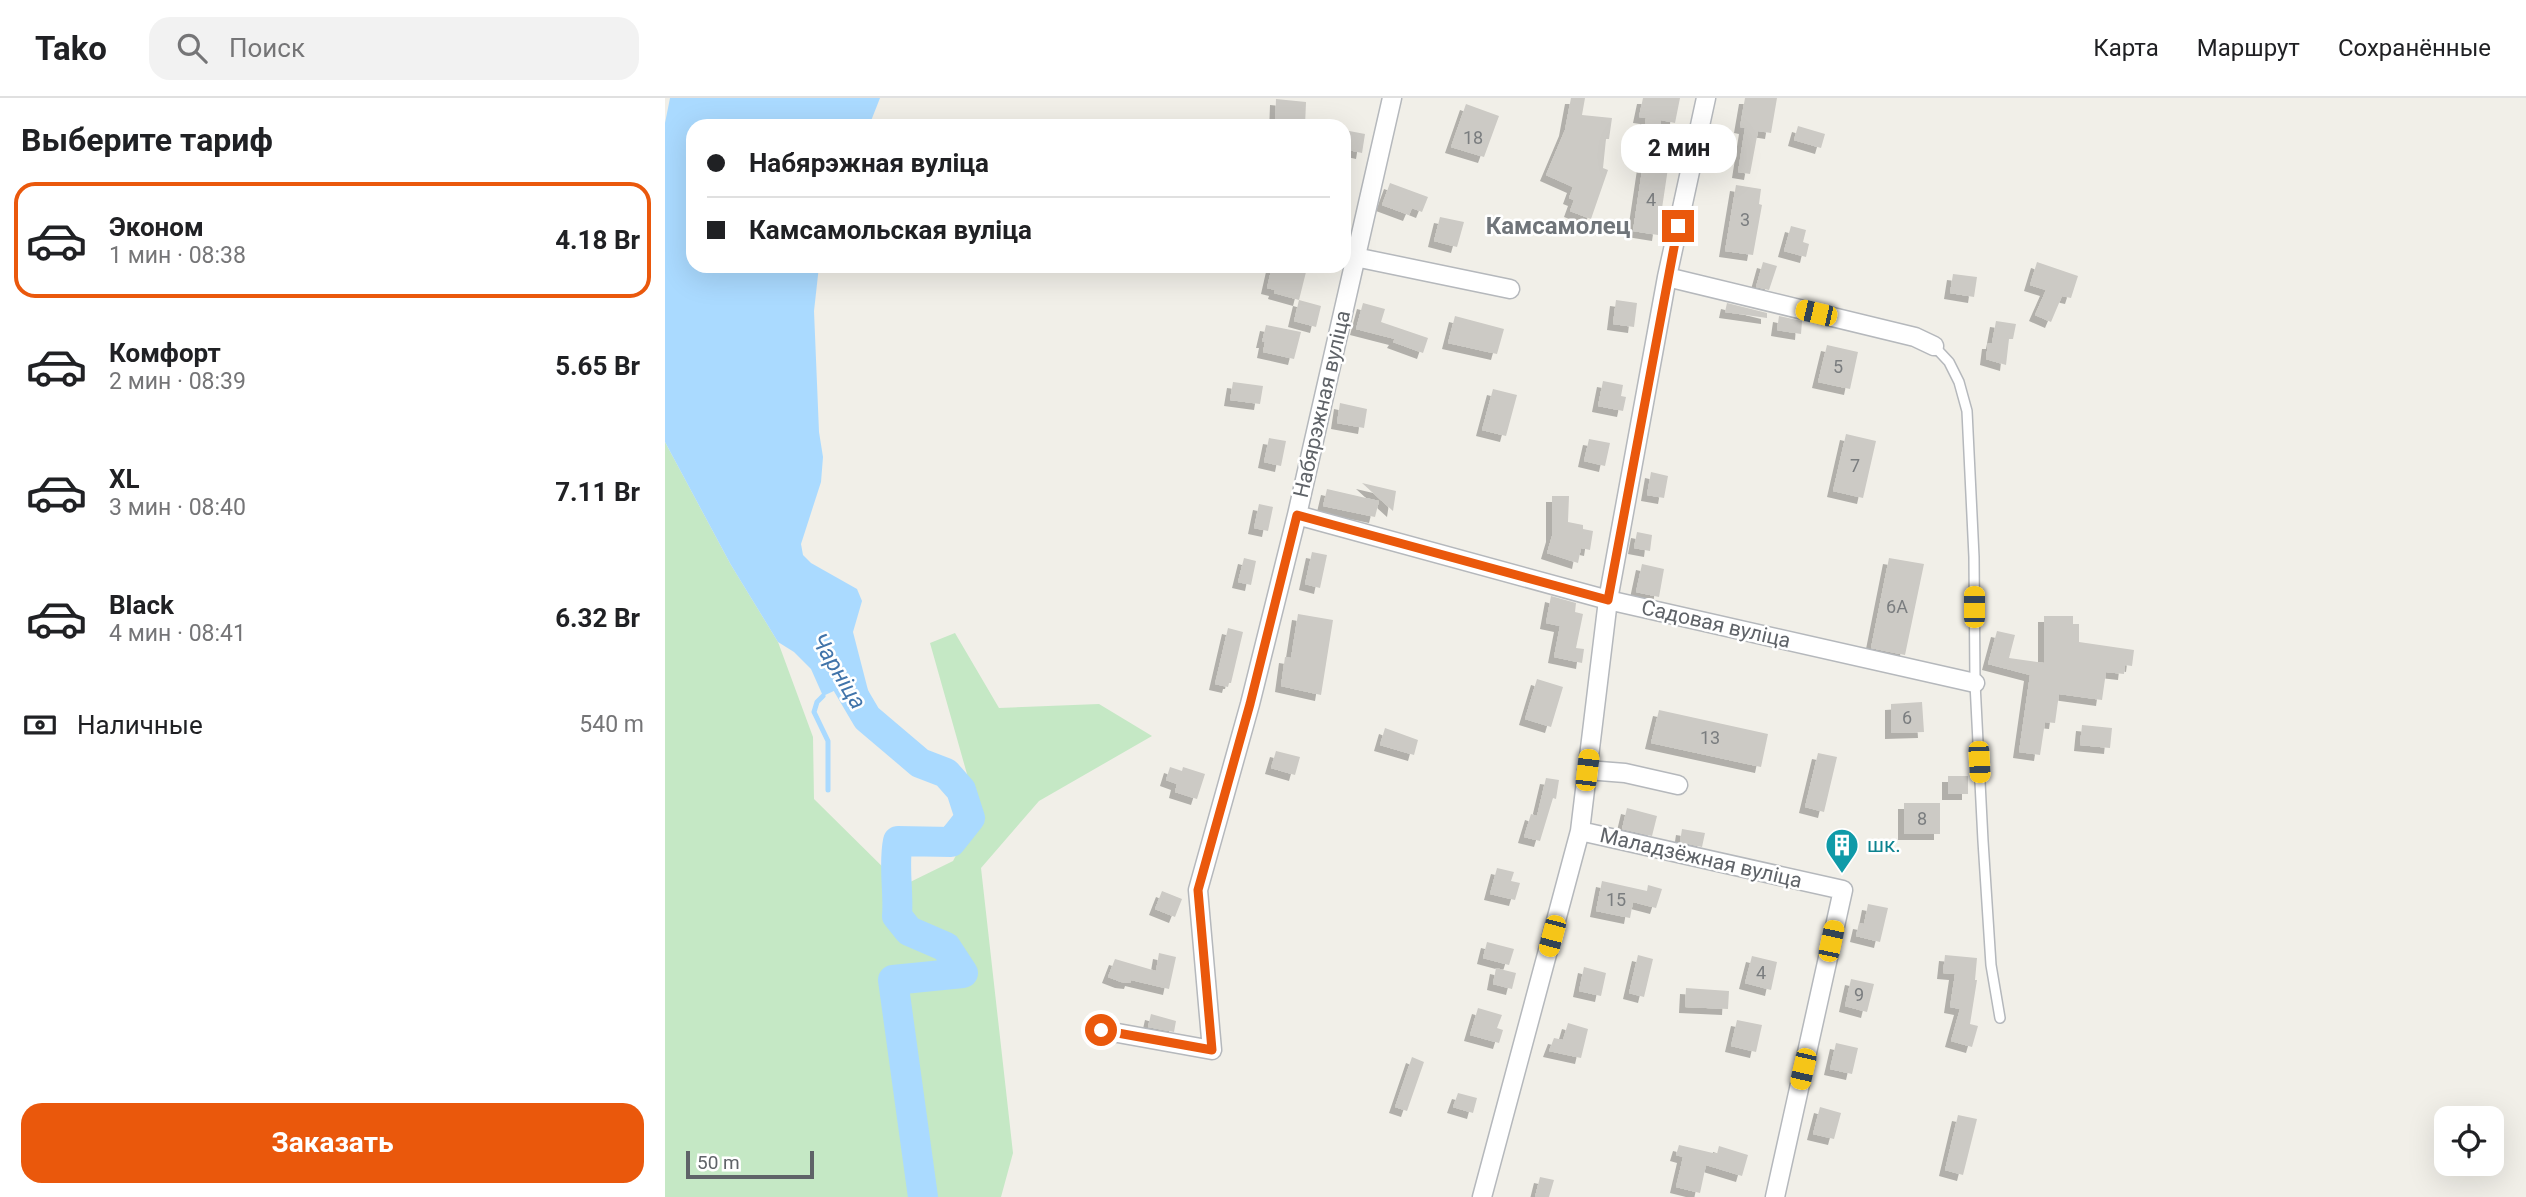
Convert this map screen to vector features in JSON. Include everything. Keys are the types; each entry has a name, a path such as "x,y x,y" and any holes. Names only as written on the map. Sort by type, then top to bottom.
{"street":[{"name":"Набярэжная вуліца","path":"1101,1030 1212,1050 1198,890 1250,704 1297,515 1392,98"},
{"path":"1482,1197 1580,831 1608,600 1667,277 1706,98"},
{"path":"1355,257 1510,289"},
{"path":"1667,277 1915,337 1934,346"},
{"name":"Садовая вуліца","path":"1297,515 1608,600 1975,683"},
{"path":"1587,770 1625,773 1678,785"},
{"name":"Маладзёжная вуліца","path":"1580,831 1843,890 1775,1197"}],"lane":[{"path":"1934,346 1949,362 1959,382 1966,411 1974,557 1975,683 1991,965 2000,1018"}],"green space":[{"path":"665,442 731,565 778,642 813,737 814,799 902,886 953,861 978,813 930,643 955,633 999,708 1099,704 1152,736 1039,801 981,868 1013,1153 1001,1197 665,1197"}],"water":[{"path":"670,98 880,98 872,119 686,119 686,273 818,273 814,311 819,432 823,457 821,482 801,544 803,555 811,563 857,589 862,601 853,632 869,694 867,718 845,694 836,690 823,696 811,669 794,652 778,642 731,565 665,442 665,123"}],"building":[{"path":"1571,98 1585,98 1582,115 1612,118 1609,139 1606,139 1603,168 1608,170 1591,219 1570,211 1574,200 1569,198 1573,187 1546,175 1565,130"},
{"path":"1643,98 1680,98 1675,123 1661,120 1657,144 1642,141 1646,118 1639,117"},
{"path":"1745,98 1777,98 1771,133 1758,131 1750,174 1738,172 1745,128 1740,127"},
{"path":"1276,99 1306,102 1305,119 1275,119"},
{"path":"1466,104 1499,116 1484,157 1451,147"},
{"path":"1798,126 1825,134 1821,148 1794,140"},
{"path":"1351,131 1365,134 1362,153 1351,151"},
{"path":"1643,164 1668,168 1658,235 1633,231"},
{"path":"1390,183 1428,197 1422,212 1412,208 1409,215 1382,205"},
{"path":"1736,185 1761,189 1759,204 1762,205 1753,255 1725,251"},
{"path":"1440,217 1464,222 1457,247 1434,241"},
{"path":"1791,226 1806,230 1803,242 1809,244 1806,257 1784,251"},
{"path":"1763,262 1777,266 1769,290 1756,287"},
{"path":"2037,262 2078,276 2071,298 2062,296 2051,322 2035,315 2046,290 2030,285"},
{"path":"1270,273 1306,273 1299,300 1274,293 1275,290 1267,288"},
{"path":"1953,274 1977,277 1974,297 1950,293"},
{"path":"1299,300 1321,306 1316,327 1294,321"},
{"path":"1616,300 1637,303 1634,327 1613,324"},
{"path":"1363,303 1385,309 1381,322 1428,338 1423,353 1393,342 1395,339 1356,329"},
{"path":"1727,303 1767,313 1767,318 1725,312"},
{"path":"1455,316 1504,329 1497,354 1448,343"},
{"path":"1779,316 1802,321 1801,334 1777,330"},
{"path":"1996,321 2016,324 2013,339 2009,339 2006,365 1986,359 1988,343 1992,343"},
{"path":"1266,325 1301,332 1294,359 1263,352"},
{"path":"1827,345 1858,352 1850,389 1818,382"},
{"path":"1603,381 1623,385 1621,396 1626,397 1623,411 1598,406"},
{"path":"1233,382 1263,386 1260,404 1230,400"},
{"path":"1493,389 1517,395 1506,436 1482,430"},
{"path":"1340,403 1367,409 1364,428 1337,423"},
{"path":"1846,434 1876,441 1863,498 1833,491"},
{"path":"1269,438 1286,441 1281,466 1264,462"},
{"path":"1589,439 1610,443 1605,466 1584,461"},
{"path":"1651,472 1668,476 1664,498 1647,495"},
{"path":"1362,483 1396,491 1393,511"},
{"path":"1327,489 1379,501 1375,517 1323,506"},
{"path":"1552,496 1569,496 1568,522 1583,525 1583,529 1593,531 1590,550 1581,548 1578,563 1547,553 1552,536"},
{"path":"1259,504 1273,507 1268,531 1254,528"},
{"path":"1637,532 1652,535 1650,551 1634,548"},
{"path":"1312,552 1327,555 1320,588 1305,584"},
{"path":"1244,558 1256,561 1251,585 1238,582"},
{"path":"1889,558 1924,564 1905,655 1871,648"},
{"path":"1642,564 1664,569 1659,597 1636,592"},
{"path":"1551,596 1576,603 1575,612 1583,614 1576,648 1584,649 1582,663 1554,657 1560,626 1546,623"},
{"path":"1298,614 1333,620 1321,695 1281,686 1285,657 1291,658"},
{"path":"2044,616 2073,616 2073,624 2079,624 2079,642 2134,650 2132,666 2125,665 2124,674 2106,672 2102,700 2059,694 2055,723 2045,722 2040,755 2019,752 2030,675 1988,664 1997,631 2015,635 2009,658 2044,663"},
{"path":"1228,628 1243,632 1228,687 1215,684"},
{"path":"1537,679 1563,687 1551,727 1525,719"},
{"path":"1922,702 1924,732 1891,733 1891,704"},
{"path":"1659,710 1768,734 1761,767 1651,743"},
{"path":"2082,725 2112,728 2110,748 2080,745"},
{"path":"1385,728 1418,740 1414,755 1380,745"},
{"path":"1276,751 1300,757 1295,775 1271,768"},
{"path":"1818,753 1837,757 1824,812 1805,807"},
{"path":"1170,767 1182,771 1183,767 1205,774 1197,799 1175,792 1177,784 1166,780"},
{"path":"1948,776 1968,776 1968,794 1948,794"},
{"path":"1546,778 1559,780 1556,799 1553,798 1540,841 1524,837 1531,814 1537,816"},
{"path":"1904,803 1940,803 1940,834 1904,834"},
{"path":"1627,808 1657,816 1652,836 1622,829"},
{"path":"1682,829 1705,833 1702,847 1680,842"},
{"path":"1497,868 1514,872 1511,881 1520,883 1515,900 1490,894"},
{"path":"1602,881 1647,891 1648,885 1662,889 1656,908 1633,902 1630,918 1596,911"},
{"path":"1162,891 1182,899 1175,917 1155,909"},
{"path":"1868,904 1888,908 1880,942 1856,936 1859,923 1864,924"},
{"path":"1487,942 1514,949 1509,965 1483,958"},
{"path":"1159,953 1176,957 1169,989 1131,980 1130,983 1121,982 1108,977 1115,959 1156,971"},
{"path":"1638,955 1653,959 1644,997 1629,993"},
{"path":"1945,955 1977,958 1977,980 1970,1024 1978,1026 1972,1047 1951,1041 1960,1009 1950,1007 1955,974 1943,973"},
{"path":"1752,956 1777,962 1771,990 1745,983"},
{"path":"1584,967 1606,973 1601,996 1579,991"},
{"path":"1496,968 1516,973 1512,989 1493,984"},
{"path":"1851,979 1874,984 1867,1012 1845,1006"},
{"path":"1686,988 1729,991 1728,1009 1685,1007"},
{"path":"1478,1008 1502,1015 1497,1028 1503,1030 1499,1043 1470,1035"},
{"path":"1151,1014 1176,1021 1174,1032 1148,1027"},
{"path":"1737,1020 1762,1025 1756,1052 1731,1046"},
{"path":"1568,1023 1588,1029 1581,1058 1549,1051 1554,1038 1563,1040"},
{"path":"1836,1043 1858,1048 1852,1074 1830,1069"},
{"path":"1412,1057 1424,1062 1407,1111 1395,1107"},
{"path":"1458,1093 1477,1098 1473,1113 1453,1107"},
{"path":"1820,1107 1841,1113 1834,1139 1813,1134"},
{"path":"1958,1115 1977,1119 1963,1175 1945,1170"},
{"path":"1679,1145 1717,1154 1719,1146 1748,1155 1742,1176 1706,1165 1700,1193 1676,1187 1683,1157 1676,1155"},
{"path":"1540,1177 1554,1180 1549,1197 1535,1197"}],"waterway":[{"name":"Чарніца","path":"847,684 867,718 920,763 946,773 961,790 970,818 951,842 898,841 897,916 909,931 946,947 963,973 893,980 923,1197"},
{"path":"823,696 817,702 814,712 828,741 828,790"}],"place":[{"name":"шк.","path":"1842,875"}],"district":[{"name":"Камсамолец","path":"1558,226"}],"route":[{"path":"1101,1030 1212,1050 1198,890 1250,704 1297,515 1608,600 1678,226"}]}
